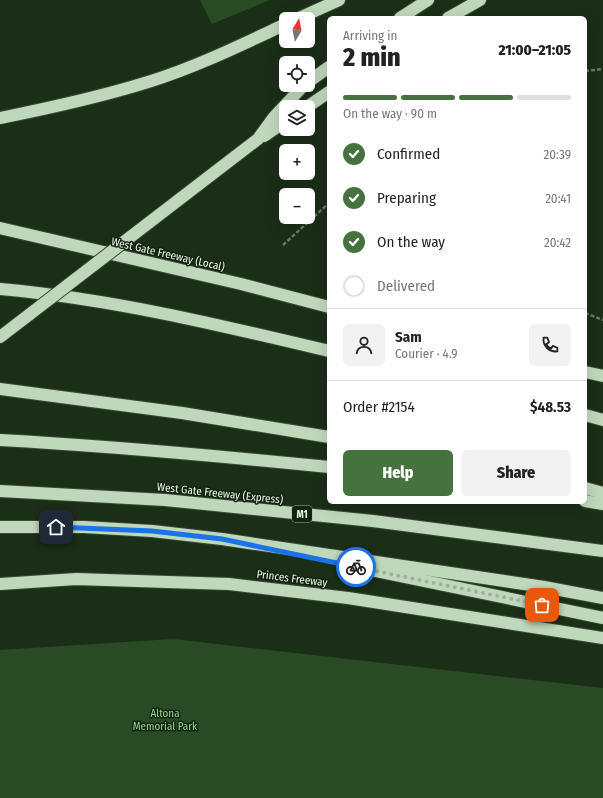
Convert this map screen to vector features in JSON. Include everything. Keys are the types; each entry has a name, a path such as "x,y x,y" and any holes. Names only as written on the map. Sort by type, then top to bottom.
{"highway":[{"path":"312,12 339,0"},
{"path":"403,16 428,0"},
{"path":"452,16 480,0"},
{"path":"0,118 61,106 148,82 195,65 279,27"},
{"path":"315,77 327,68"},
{"path":"258,139 274,116 297,92"},
{"path":"315,102 327,93"},
{"path":"0,337 258,139 279,126"},
{"name":"West Gate Freeway (Local)","path":"0,228 327,306"},
{"path":"0,289 116,304 196,320 327,351"},
{"path":"587,372 603,376"},
{"path":"0,389 182,413 327,437"},
{"path":"587,416 603,420"},
{"path":"0,440 82,444 181,452 327,467"},
{"path":"587,489 603,493"},
{"name":"West Gate Freeway (Express)","path":"0,491 165,500 373,521 603,551"},
{"path":"587,501 603,504"},
{"path":"0,527 84,527 152,531 222,539 544,587 603,598"},
{"path":"222,539 603,618"},
{"name":"Princes Freeway","path":"0,584 76,579 230,584 348,598 603,638"}],"path":[{"path":"587,71 603,69"},
{"path":"283,245 327,205"},
{"path":"587,314 603,320"}],"green space":[{"path":"200,0 270,0 212,24"},
{"name":"Altona Memorial Park","path":"173,639 603,688 603,798 0,798 0,650"}],"way so far":[{"path":"356,567 542,605"}],"route":[{"path":"56,527 152,531 222,539 356,567"}]}
